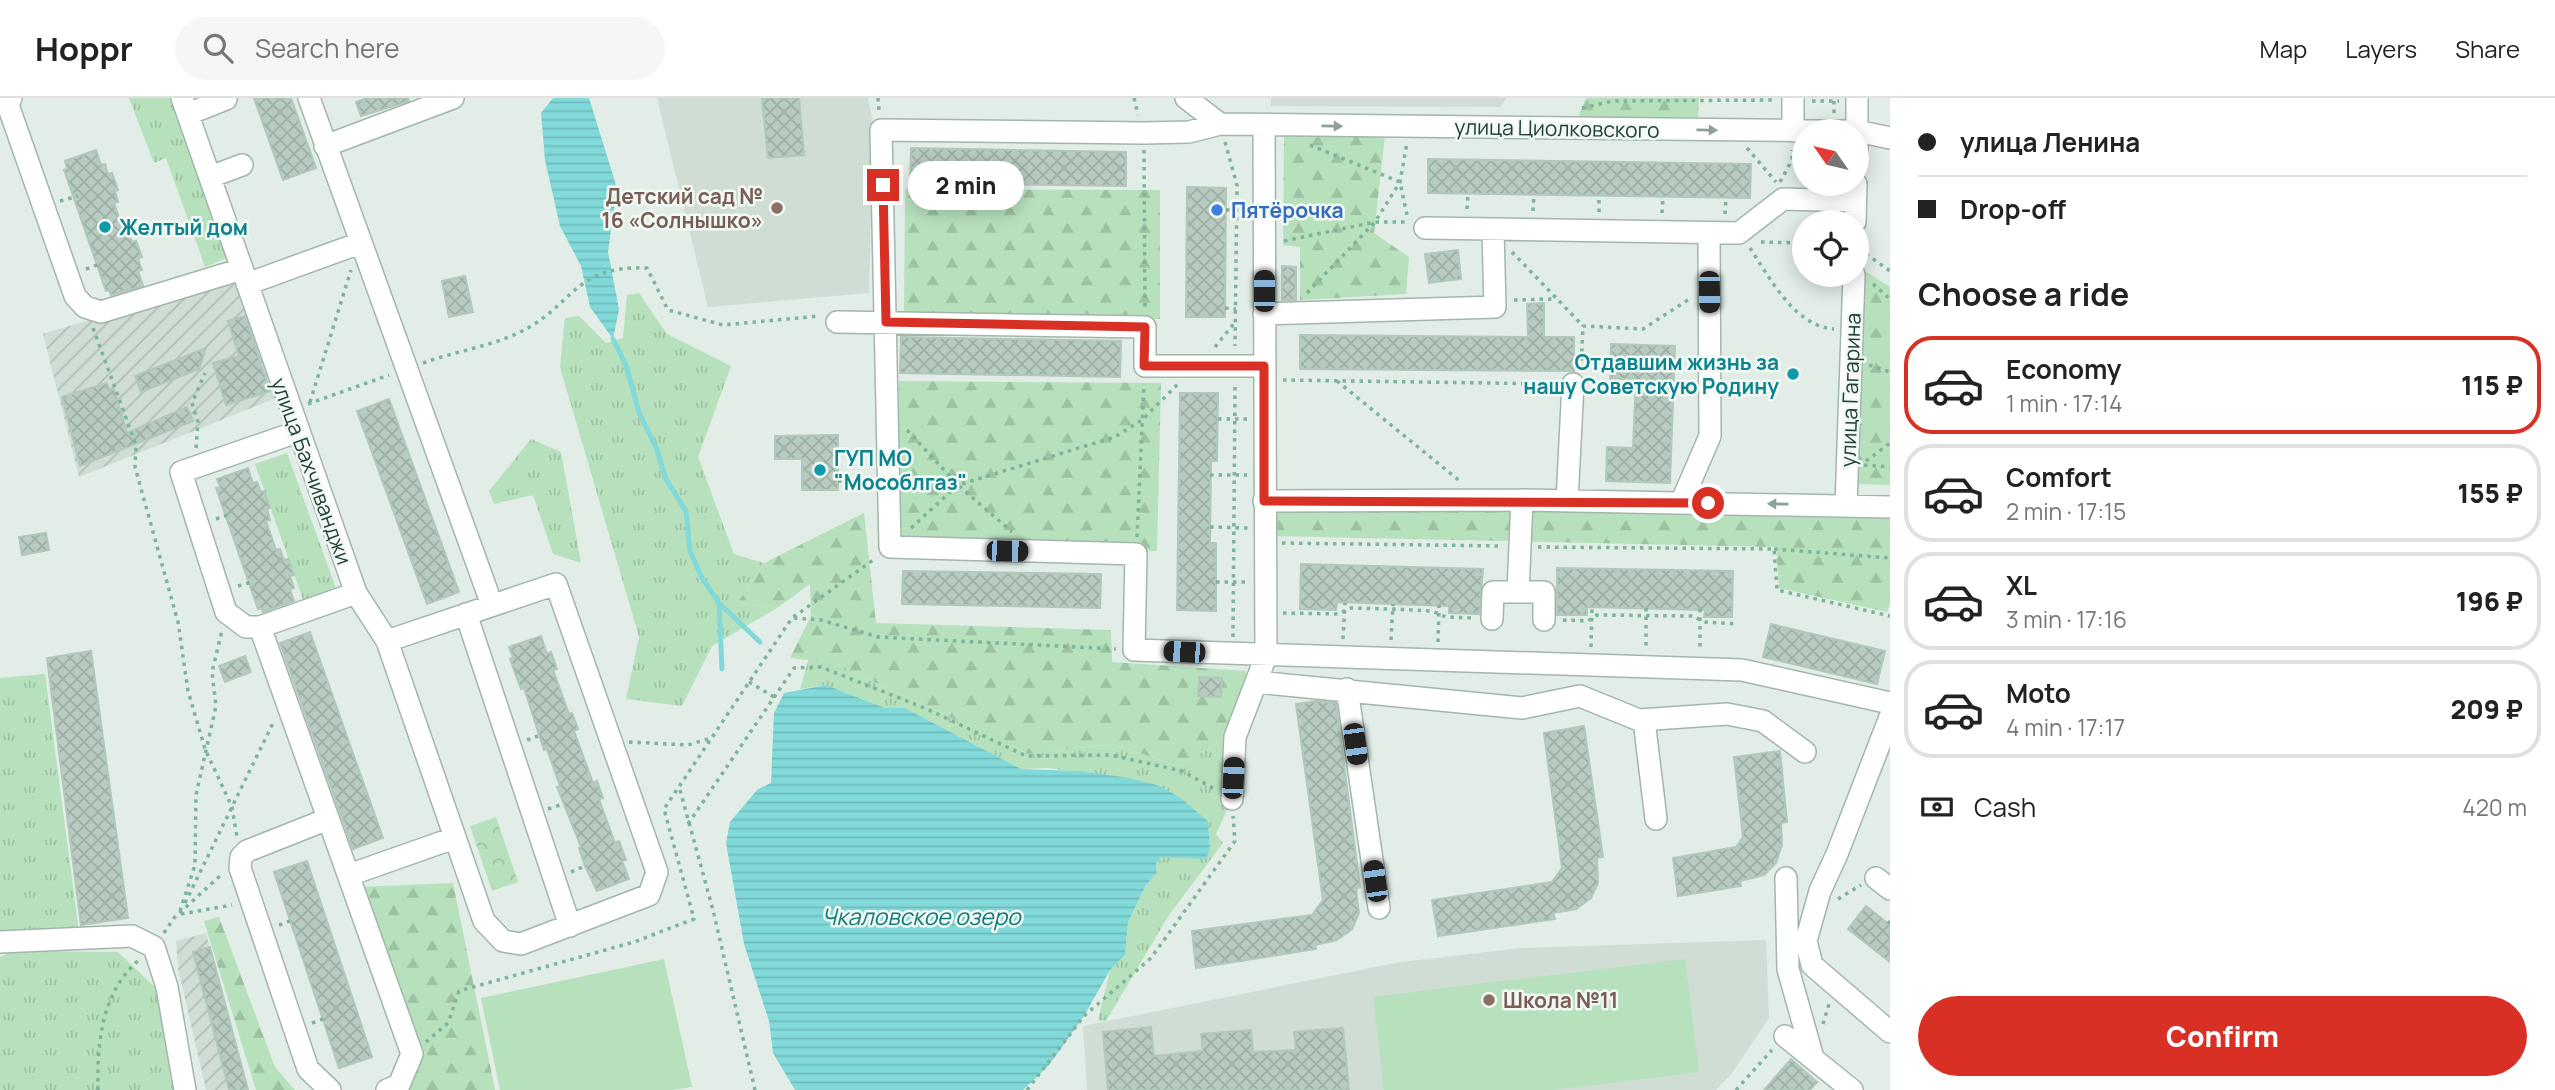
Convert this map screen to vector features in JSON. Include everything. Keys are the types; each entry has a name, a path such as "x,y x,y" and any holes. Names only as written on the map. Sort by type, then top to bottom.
{"street":[{"path":"10,98 8,105 75,296 85,307 101,312 245,277 359,243"},
{"path":"309,98 359,243 492,605 387,641"},
{"path":"325,146 453,98"},
{"path":"1185,98 1220,124"},
{"path":"1793,98 1793,119"},
{"path":"1857,98 1857,119"},
{"path":"185,106 226,99"},
{"name":"улица Бахчиванджи","path":"185,106 295,426 356,593 387,641 484,921 503,941 521,944 649,895 657,872 556,584 492,605"},
{"name":"улица Циолковского","path":"886,322 881,130 1143,133 1189,132 1220,124 1792,131"},
{"path":"1232,799 1235,737 1266,656 1266,612 1260,535 1264,501 1264,125"},
{"path":"1869,134 1890,138"},
{"path":"210,177 242,165"},
{"path":"1417,224 1493,230 1739,233 1783,199 1855,202"},
{"path":"1264,314 1494,307 1493,230"},
{"path":"1681,503 1710,436 1709,233"},
{"name":"улица Гагарина","path":"1846,505 1858,287"},
{"path":"837,322 1145,327 1144,366 1196,366 1264,373"},
{"path":"886,322 890,547 1136,554 1134,650 1742,670 1890,703"},
{"path":"1567,501 1573,384"},
{"path":"295,426 181,472 226,612 246,627 260,627 356,593"},
{"path":"1264,501 1522,500 1890,507"},
{"path":"1518,592 1522,500"},
{"path":"1492,619 1493,592 1544,592 1544,620"},
{"path":"466,614 570,926"},
{"path":"260,627 412,1054 399,1085 387,1090"},
{"path":"1256,682 1522,708 1580,696 1644,720 1727,714 1763,721 1805,751"},
{"path":"1347,689 1379,908"},
{"path":"1890,717 1820,891 1809,922 1806,941 1812,965 1890,1032"},
{"path":"1644,720 1656,819"},
{"path":"328,819 247,851 241,857 240,868 308,1069 330,1090"},
{"path":"349,875 454,838"},
{"path":"1786,878 1788,969 1813,1058"},
{"path":"0,942 132,936 154,947 167,987 185,1090"},
{"path":"1785,1036 1846,1088"}],"path":[{"path":"1134,98 1143,133 1145,327"},
{"path":"1301,299 1376,222 1400,182 1409,127"},
{"path":"1264,245 1376,222 1417,224 1400,182 1301,141"},
{"path":"1226,210 1252,210"},
{"path":"1493,230 1554,299 1583,326 1643,329 1700,292"},
{"path":"1739,233 1791,308 1827,329 1835,329"},
{"path":"295,426 310,402 359,243"},
{"path":"1869,256 1890,271"},
{"path":"310,402 514,335 556,309 574,288 588,278 621,267 647,268 668,310 723,325 816,316 837,322"},
{"path":"1869,283 1890,299"},
{"path":"1494,307 1518,299 1554,299"},
{"path":"85,307 136,445 135,467 178,622 188,691 205,749 232,807 241,857 179,914 154,947 128,970 111,1000 97,1042 98,1090"},
{"path":"1225,308 1236,309"},
{"path":"755,1090 713,910 680,790 710,738 792,618 890,547 958,485 1115,437 1142,420 1236,321"},
{"path":"1264,373 1336,381 1573,384 1581,376 1583,326"},
{"path":"1136,554 1144,366"},
{"path":"195,467 198,422 192,403 205,373"},
{"path":"1336,381 1461,480 1461,491"},
{"path":"888,410 958,485 1034,551"},
{"path":"1218,419 1253,419"},
{"path":"1890,443 1862,464 1890,467"},
{"path":"1210,475 1254,475"},
{"path":"838,481 889,480"},
{"path":"1210,527 1260,535 1520,547 1774,549 1890,558"},
{"path":"1774,549 1777,590 1890,616"},
{"path":"1216,582 1254,582"},
{"path":"1342,658 1345,603"},
{"path":"1437,659 1438,605"},
{"path":"1266,612 1338,614 1392,607 1432,611 1446,617 1492,619"},
{"path":"1391,659 1392,607"},
{"path":"1591,665 1592,607"},
{"path":"1646,608 1646,667"},
{"path":"1700,610 1700,668"},
{"path":"179,914 195,865 196,795 216,706 212,672 226,612"},
{"path":"1544,620 1588,621 1597,615 1646,615 1692,616 1700,620 1736,624"},
{"path":"792,618 821,620 878,637 1134,650"},
{"path":"688,824 794,668 821,667 927,709 1026,756 1111,755 1182,771 1232,799 1235,841 1151,958 1084,1016 1027,1090"},
{"path":"749,682 775,697"},
{"path":"179,914 285,698"},
{"path":"613,746 640,741 688,745 710,738"},
{"path":"1809,922 1849,891 1883,884"},
{"path":"179,914 251,901"},
{"path":"412,1054 448,1023 459,991 495,981"}],"shaded area":[{"name":"Детский сад № 16 «Солнышко»","path":"657,98 868,98 873,122 869,293 708,307"},
{"path":"1271,98 1506,98 1501,107 1271,106"},
{"path":"239,274 281,396 79,477 43,334"},
{"path":"206,933 248,1090 206,1090 178,968 176,941"},
{"name":"Школа №11","path":"1766,940 1769,1018 1732,1073 1716,1090 1087,1090 1083,1026 1401,962 1522,948"}],"green space":[{"path":"129,98 176,98 230,248 227,258 205,267 166,158 154,163"},
{"path":"1586,98 1699,98 1698,117 1578,117"},
{"path":"1284,134 1385,136 1374,233 1409,257 1406,294 1300,300 1300,247 1283,245"},
{"path":"905,189 1160,190 1160,319 904,317"},
{"path":"1869,274 1890,287 1890,485 1853,484 1861,287 1869,287"},
{"path":"639,293 667,334 731,366 698,457 734,554 764,563 738,602 777,608 712,646 682,706 626,699 639,637 560,367 565,318 579,316 606,343 623,338 627,295"},
{"path":"899,381 1161,383 1157,551 897,541"},
{"path":"531,439 561,452 581,563 553,554 533,495 494,504 489,491"},
{"path":"287,453 338,594 305,605 255,464"},
{"path":"1274,509 1846,512 1890,517 1890,603 1887,612 1779,588 1776,547 1274,536"},
{"path":"864,513 876,623 1111,630 1112,662 1246,671 1245,715 1230,736 1179,766 1112,744 1028,754 834,663 790,658 811,616 810,584 777,608 738,602 764,563"},
{"path":"809,658 834,663 1028,754 1112,744 1179,766 1230,736 1232,799 1216,834 1223,843 1169,915 1106,1021 1098,1020 1110,970 1125,955 1128,922 1146,885 1157,873 1156,863 1162,857 1210,849 1208,821 1182,799 1130,778 1047,768 1021,769 905,708 885,708 826,685 800,689"},
{"path":"45,674 79,932 0,935 0,678"},
{"path":"496,817 518,882 492,891 470,826"},
{"path":"453,883 495,1090 400,1090 419,1060 360,887"},
{"path":"219,917 275,1067 295,1090 256,1090 204,921"},
{"path":"13,951 118,952 155,987 176,1090 0,1090 0,957"},
{"path":"664,959 692,1087 672,1090 500,1090 481,998"},
{"path":"1685,959 1699,1072 1551,1090 1384,1090 1373,997"}],"water":[{"path":"553,98 589,98 617,188 608,252 619,309 613,339 590,307 581,266 560,226 545,160 541,113"},
{"name":"Чкаловское озеро","path":"826,685 885,708 905,708 1021,769 1079,771 1130,778 1160,786 1182,799 1208,821 1210,849 1206,859 1162,857 1156,863 1157,873 1146,885 1128,922 1125,955 1110,970 1084,1016 1049,1065 1023,1090 795,1090 773,1053 769,1021 744,944 726,843 730,822 758,789 771,783 774,713 784,693"}],"building":[{"path":"254,98 291,98 316,168 283,180"},
{"path":"367,98 408,98 409,101 361,116 356,102"},
{"path":"762,98 799,98 804,155 768,158"},
{"path":"911,148 1126,152 1126,186 910,183"},
{"name":"Желтый дом","path":"96,150 101,165 105,164 108,174 112,173 118,190 115,191 118,202 114,203 124,232 128,231 132,242 136,241 142,257 138,259 142,270 138,271 143,286 111,295 109,290 106,291 64,170 67,169 65,161"},
{"path":"1428,159 1751,164 1750,198 1428,193"},
{"path":"1187,187 1226,188 1225,317 1186,317"},
{"path":"1458,250 1461,279 1429,283 1425,254"},
{"path":"1282,266 1296,267 1296,300 1282,300"},
{"path":"465,276 473,312 449,317 442,281"},
{"path":"1544,303 1544,337 1574,337 1574,371 1300,369 1300,335 1528,337 1527,304"},
{"path":"245,316 270,391 226,405 213,363 239,356 228,321"},
{"path":"901,337 1121,341 1120,377 900,373"},
{"path":"1611,344 1675,346 1670,483 1606,481 1607,447 1633,448 1636,379 1610,379"},
{"path":"206,348 199,369 141,392 135,376"},
{"path":"107,383 110,391 114,389 127,433 187,407 193,421 80,466 62,397"},
{"path":"1180,393 1218,393 1217,461 1211,461 1210,543 1216,543 1216,611 1177,610"},
{"path":"389,399 459,592 427,604 357,411"},
{"name":"ГУП МО \"Мособлгаз\"","path":"838,435 838,490 802,490 802,459 775,459 775,436"},
{"path":"248,468 253,483 257,482 261,492 264,491 270,508 267,509 270,520 266,521 276,550 280,549 284,560 288,559 294,575 290,576 294,588 290,589 294,601 263,612 261,608 258,609 216,488 220,487 217,479"},
{"path":"46,533 49,550 22,555 19,537"},
{"path":"1301,564 1483,569 1479,614 1449,613 1449,606 1337,602 1336,610 1300,609"},
{"path":"1557,568 1733,571 1732,617 1704,617 1705,610 1587,607 1587,615 1557,615"},
{"path":"903,571 1101,574 1100,608 902,604"},
{"path":"1771,624 1885,651 1877,684 1763,657"},
{"path":"310,632 383,838 353,849 280,643"},
{"path":"541,636 547,654 551,652 557,669 553,670 569,714 572,713 578,729 574,731 593,783 597,781 603,798 599,799 615,843 619,841 626,860 622,861 629,879 597,891 585,866 579,848 581,847 557,787 560,786 547,749 544,750 524,688 521,689 510,659 513,657 509,647"},
{"path":"91,651 128,918 81,925 47,658"},
{"path":"245,656 251,672 225,682 219,666"},
{"path":"1199,677 1222,678 1221,697 1198,696"},
{"path":"1316,701 1336,703 1360,887 1356,889 1359,913 1352,929 1337,940 1315,945 1316,949 1196,968 1192,931 1312,915 1323,900 1296,704"},
{"path":"1584,726 1603,857 1597,858 1598,883 1591,898 1576,909 1553,913 1555,919 1438,936 1432,900 1552,882 1562,868 1544,733"},
{"path":"1780,751 1787,822 1781,823 1782,845 1776,863 1764,875 1740,881 1741,886 1678,896 1673,858 1736,847 1743,837 1734,757"},
{"path":"307,861 372,1057 339,1068 274,872"},
{"path":"1866,906 1890,925 1890,962 1848,929"},
{"path":"210,947 248,1090 229,1090 193,952"},
{"path":"1151,1027 1154,1056 1203,1051 1201,1034 1251,1030 1253,1052 1296,1050 1294,1032 1343,1028 1349,1090 1108,1090 1103,1032"},
{"path":"1791,1059 1817,1082 1810,1090 1764,1090"}],"waterway":[{"path":"613,339 626,365 639,413 656,447 666,479 686,511 690,551 702,578 719,603 760,642"},
{"path":"719,603 722,669"}],"place":[{"name":"Детский сад № 16 «Солнышко»","path":"777,208"},
{"name":"Пятёрочка","path":"1217,210"},
{"name":"Желтый дом","path":"105,227"},
{"name":"Отдавшим жизнь за нашу Советскую Родину","path":"1793,374"},
{"name":"ГУП МО \"Мособлгаз\"","path":"820,470"},
{"name":"Школа №11","path":"1489,1000"}],"route":[{"path":"883,185 886,322 1145,327 1144,366 1264,366 1264,501 1522,500 1708,503"}]}
